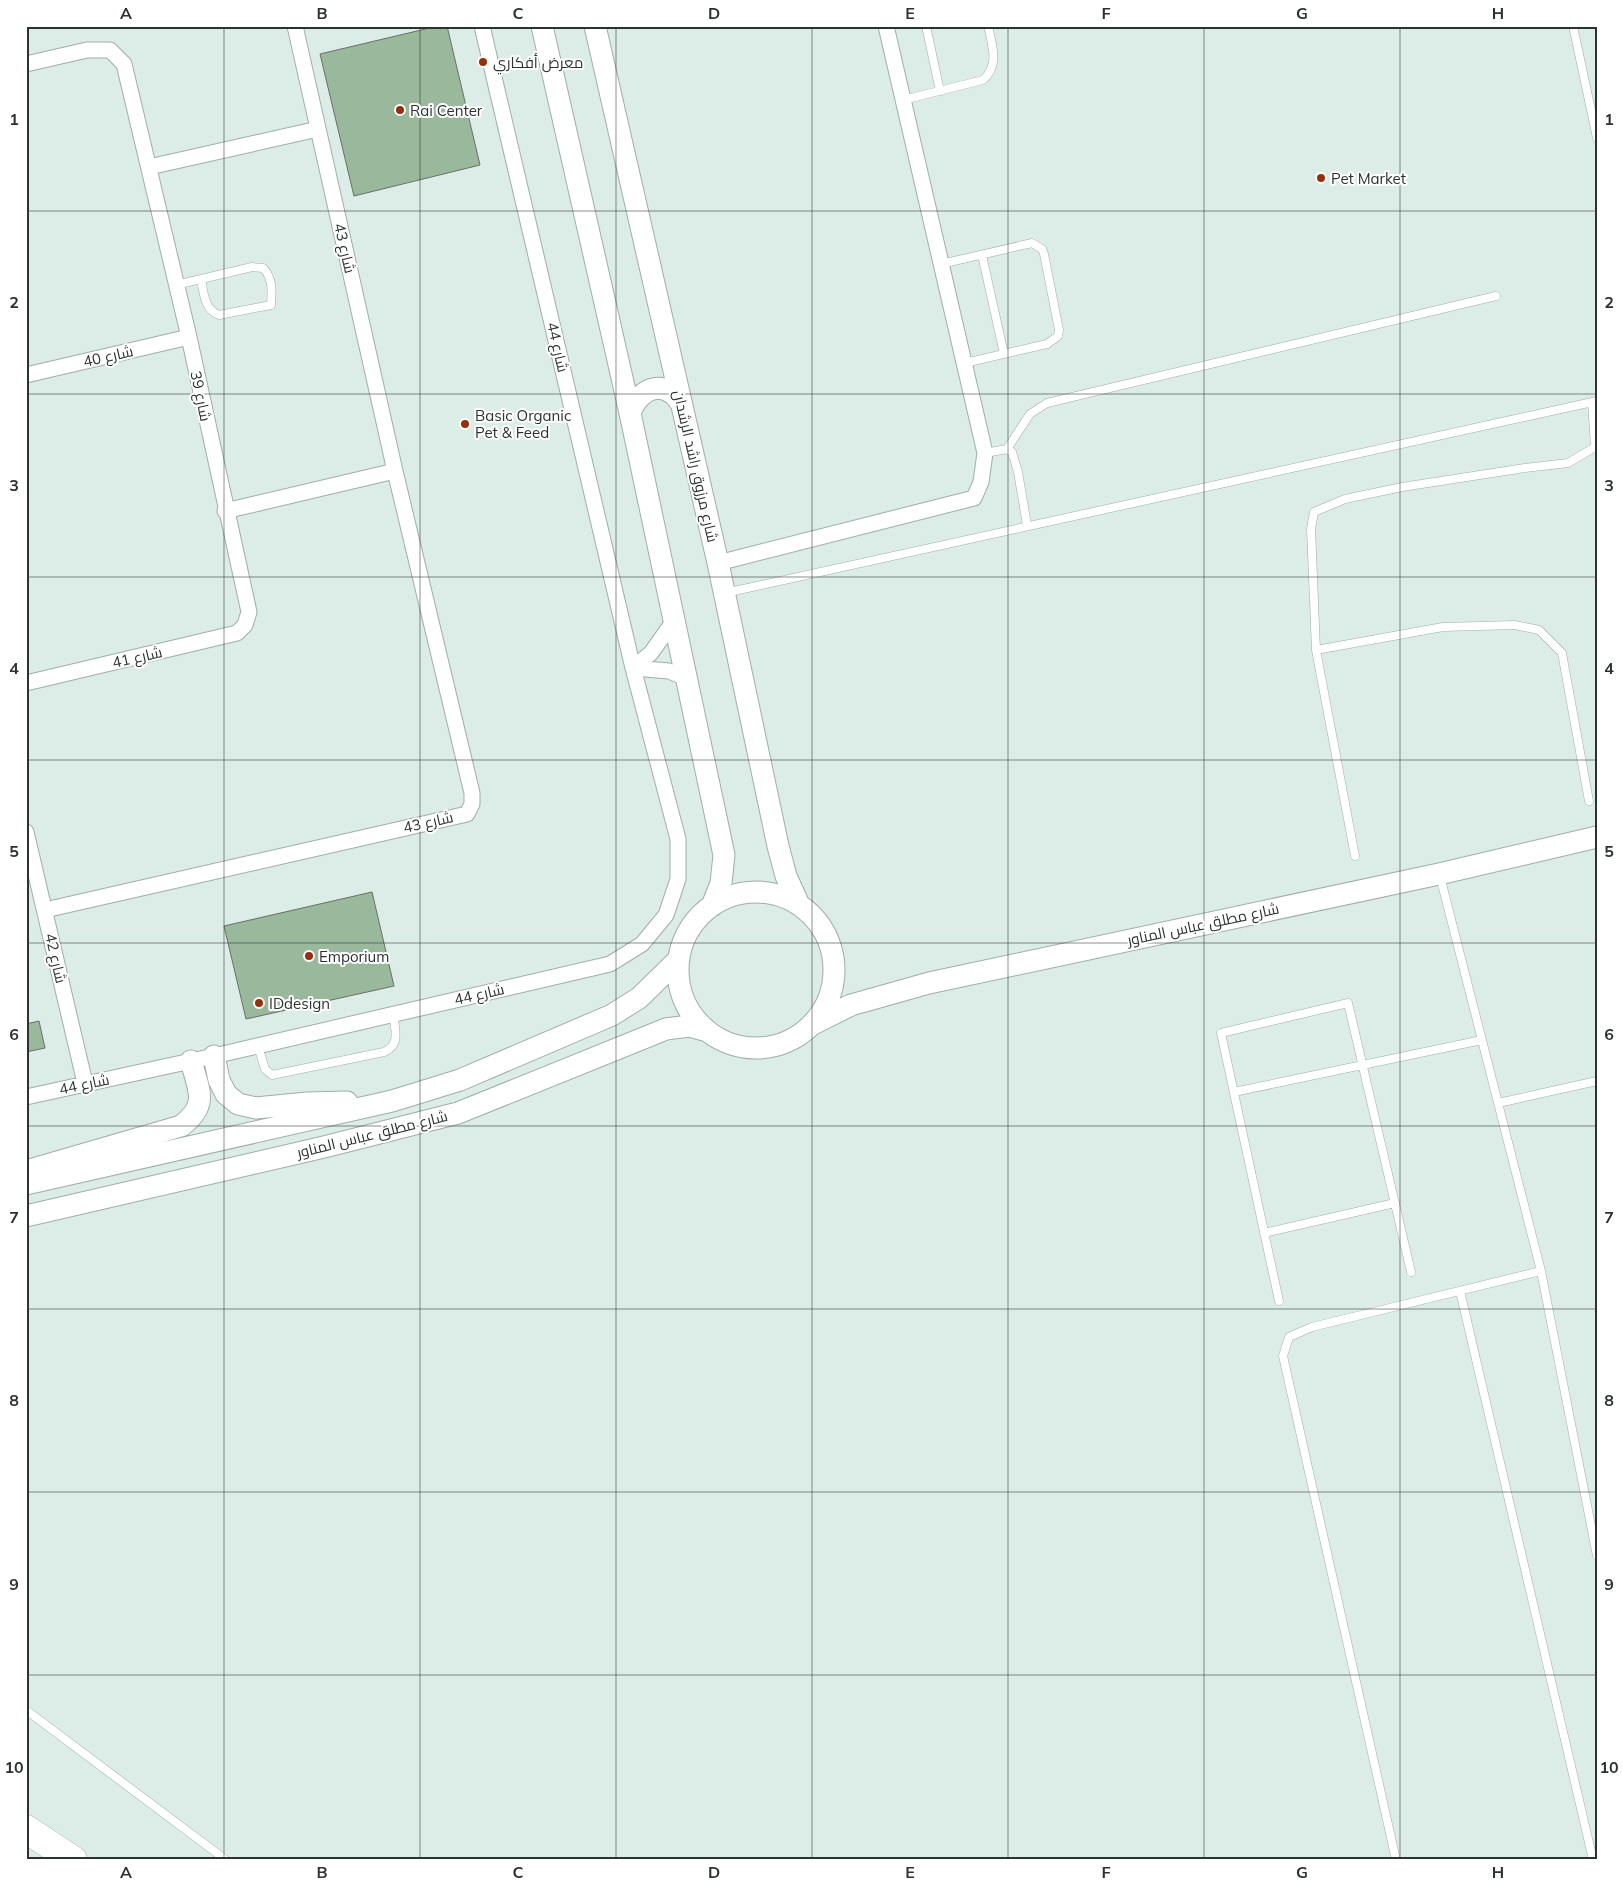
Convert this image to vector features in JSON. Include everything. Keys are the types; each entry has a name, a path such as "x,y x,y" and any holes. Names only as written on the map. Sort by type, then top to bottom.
{"highway":[{"path":"26,1829 73,1860"}],"street":[{"name":"شارع 43","path":"45,910 467,814 472,804 472,793 394,470 295,26"},
{"name":"شارع 44","path":"26,1097 258,1046 610,964 642,944 666,915 678,879 678,839 633,668 482,26"},
{"path":"542,26 630,413 724,855 721,883 712,906"},
{"name":"شارع مرزوق راشد الرشدان","path":"596,26 718,563 778,846 786,876 799,905"},
{"path":"718,563 974,498 981,482 985,453 886,26"},
{"name":"شارع 39","path":"26,64 87,50 110,50 124,64 189,337 225,511 249,612 245,625"},
{"path":"149,167 318,129"},
{"name":"شارع 40","path":"26,375 189,337"},
{"path":"630,413 634,402 642,393 654,389 665,390 676,395 682,405"},
{"path":"225,511 394,470"},
{"path":"633,668 651,653 666,636 674,622"},
{"name":"شارع 41","path":"26,683 237,633 245,625"},
{"path":"633,668 669,671 686,678"},
{"name":"شارع 42","path":"26,832 85,1083"},
{"name":"شارع مطلق عباس المناور","path":"813,1024 851,1005 928,983 1439,874 1597,837"},
{"path":"756,892 778,896 799,905 816,920 824,933 834,962 833,984 828,999 813,1024 798,1036 780,1044 761,1048 742,1047 724,1041 707,1031 693,1016 683,998 678,979 679,958 685,938 696,920 712,906 733,896 756,892"},
{"name":"شارع مطلق عباس المناور","path":"26,1184 392,1102 460,1080 612,1015 639,998 679,958"},
{"name":"شارع مطلق عباس المناور","path":"26,1216 324,1147 458,1113 666,1029 683,1026 707,1031"},
{"path":"214,1056 219,1080 226,1094 238,1104 256,1108 307,1103 392,1102"},
{"path":"26,1171 181,1126 194,1116 200,1101 191,1061"}],"lane":[{"path":"926,26 940,91"},
{"path":"903,100 983,80 991,71 994,60 988,26"},
{"path":"1573,26 1597,138"},
{"path":"941,264 1032,243 1042,249 1044,254 1059,330 1058,336 1047,344 965,363"},
{"path":"982,255 1004,354"},
{"path":"176,285 201,279 252,267 263,268 268,273 272,290 271,305 219,315 212,312 206,302 201,279"},
{"path":"985,453 1007,449 1030,414 1056,400 1496,296"},
{"path":"724,593 1594,402 1595,447 1568,463 1402,487 1345,499 1314,512 1311,529 1316,650 1354,856"},
{"path":"1007,449 1015,457 1027,525"},
{"path":"1316,650 1443,627 1515,625 1538,630 1562,653 1589,801"},
{"path":"1439,874 1541,1272 1597,1556"},
{"path":"1279,1301 1221,1033 1348,1003 1410,1272"},
{"path":"258,1046 265,1068 272,1075 384,1052 392,1047 396,1040 393,1014"},
{"path":"1234,1092 1482,1040"},
{"path":"1498,1103 1597,1082"},
{"path":"1264,1234 1395,1203"},
{"path":"1396,1860 1282,1356 1289,1337 1312,1327 1541,1272"},
{"path":"1460,1291 1593,1860"},
{"path":"26,1710 226,1860"}],"building":[{"name":"Rai Center","path":"438,26 447,26 480,165 354,196 320,54"},
{"name":"Emporium","path":"372,892 394,986 246,1019 224,926"},
{"path":"39,1021 45,1048 26,1052 26,1024"}],"place":[{"name":"معرض أفكاري","path":"483,62"},
{"name":"Rai Center","path":"400,110"},
{"name":"Pet Market","path":"1321,178"},
{"name":"Basic Organic Pet & Feed","path":"465,424"},
{"name":"Emporium","path":"309,956"},
{"name":"IDdesign","path":"259,1003"}]}
